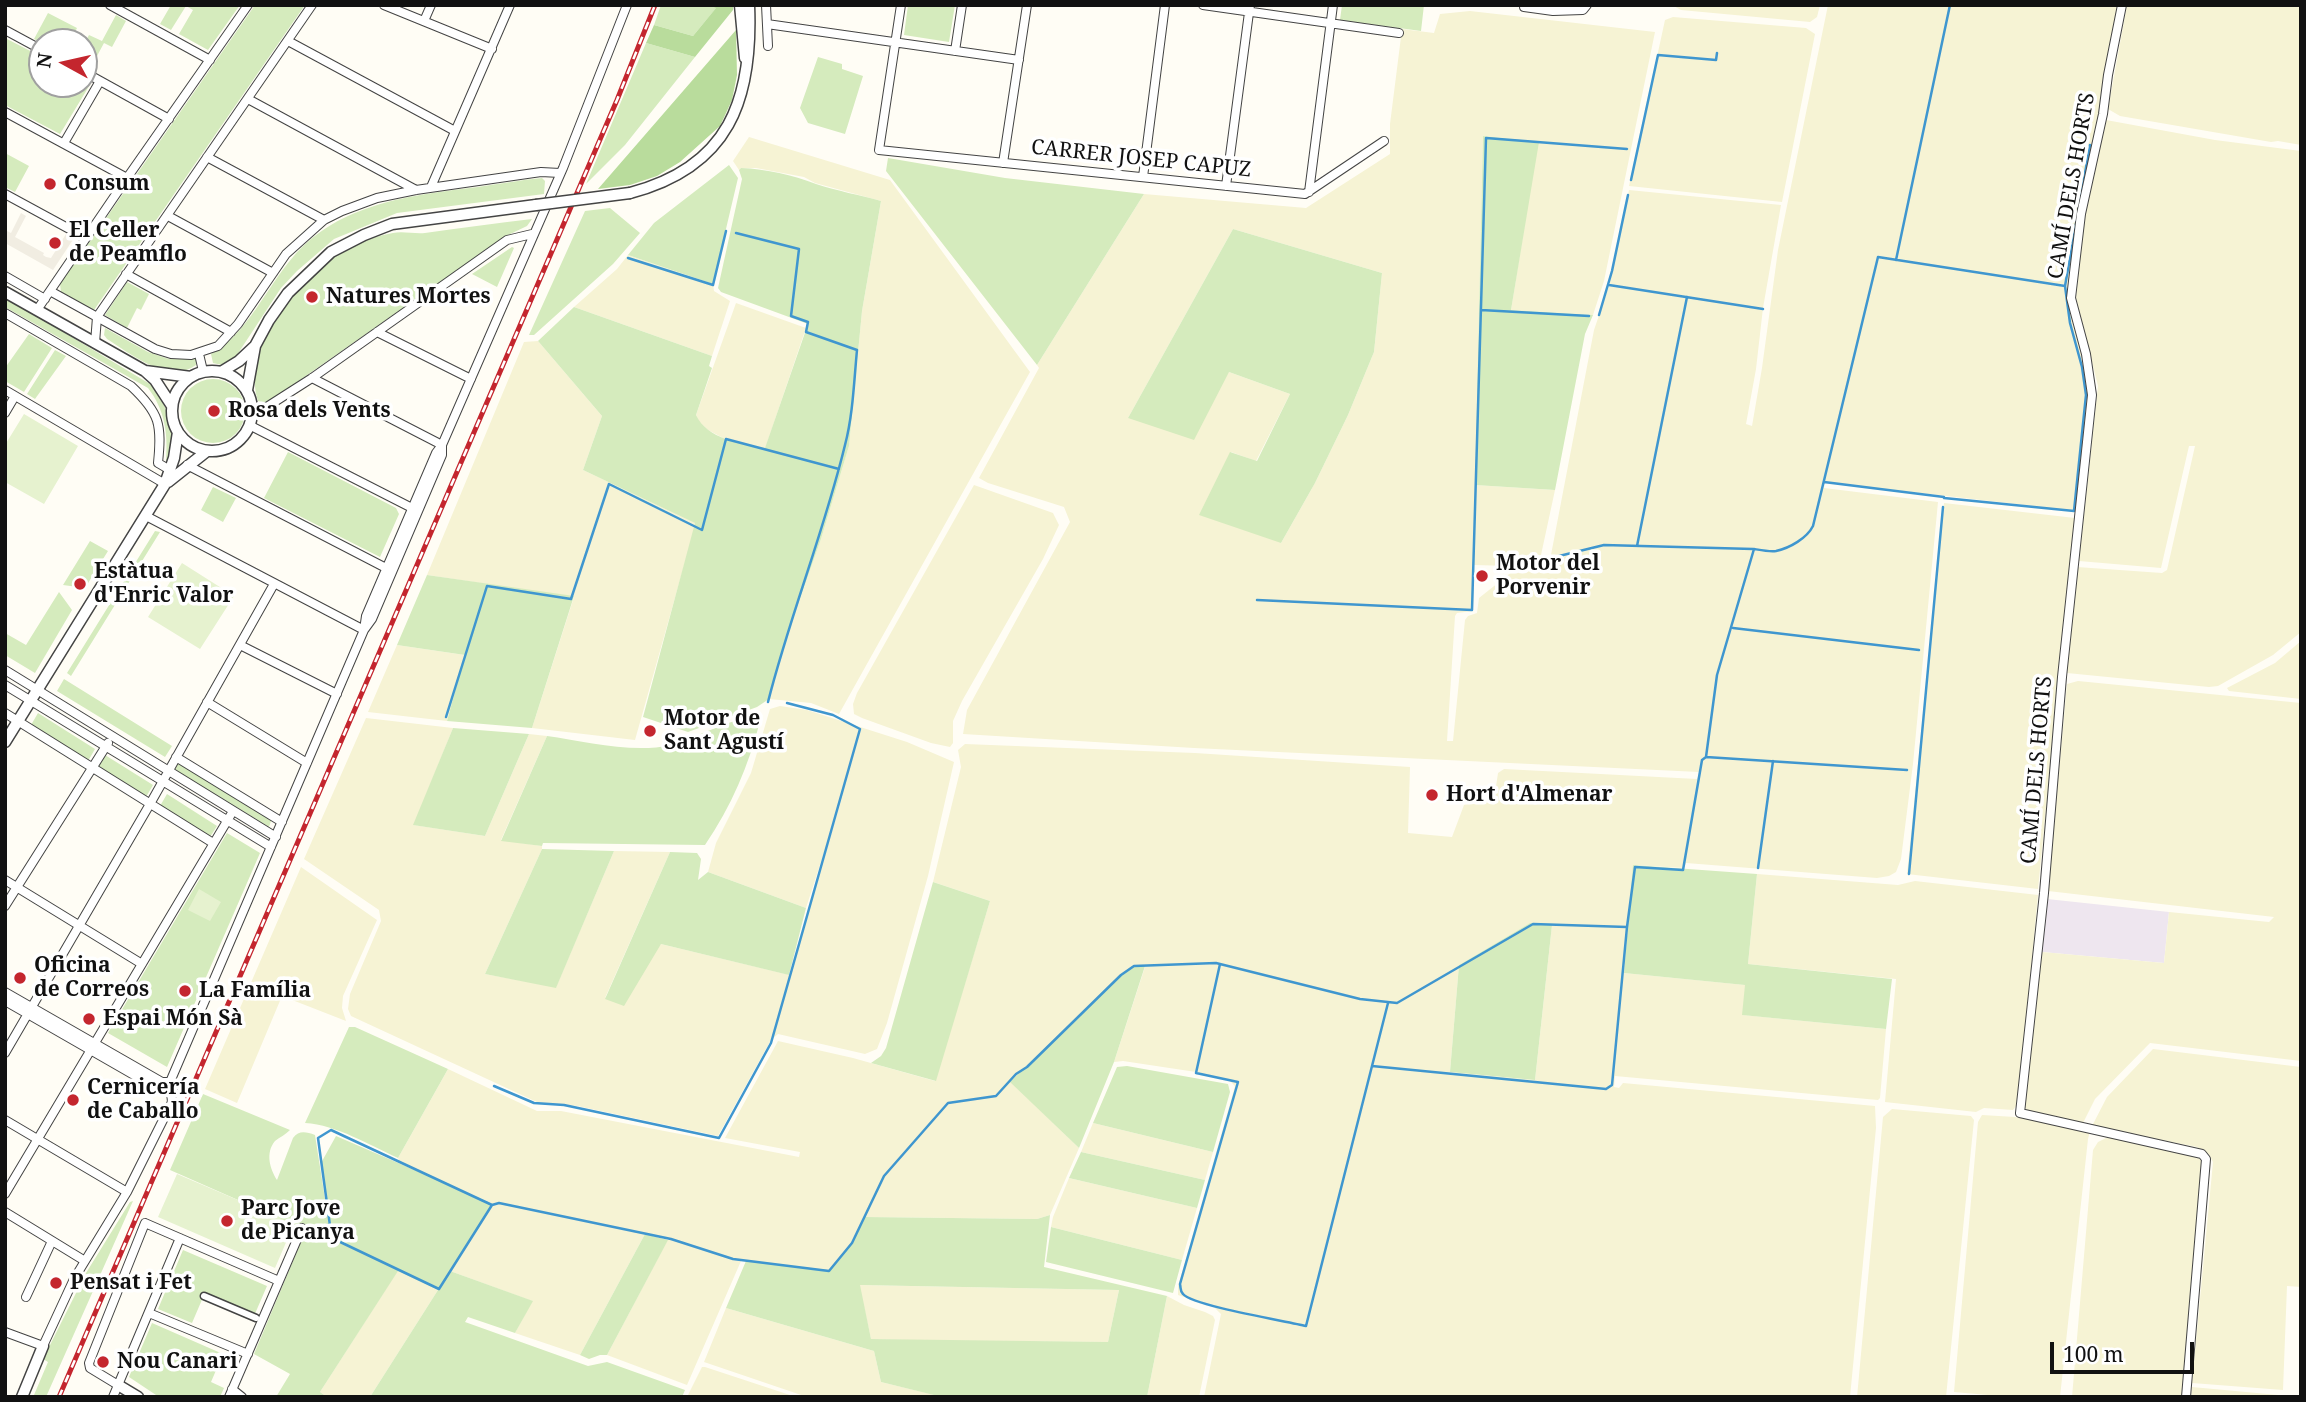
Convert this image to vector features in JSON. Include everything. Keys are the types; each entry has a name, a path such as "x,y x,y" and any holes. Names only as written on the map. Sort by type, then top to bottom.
{"street":[{"path":"110,5 210,60"},
{"path":"37,310 248,5"},
{"path":"95,343 97,317 313,5"},
{"path":"384,5 492,48"},
{"path":"424,22 431,5"},
{"path":"431,187 510,5"},
{"path":"364,630 366,616 386,568 560,173 627,5"},
{"path":"740,5 746,68"},
{"path":"222,372 239,362 255,346 288,293 322,258 343,245 392,223 629,193 660,184 689,168 723,132 737,108 750,52 749,5"},
{"path":"766,5 768,46"},
{"path":"895,42 901,5"},
{"path":"955,51 962,5"},
{"path":"1003,163 1027,5"},
{"path":"1143,177 1165,5"},
{"path":"1203,5 1249,9 1399,33"},
{"path":"1308,192 1333,5"},
{"path":"1524,6 1563,11 1583,10 1587,5"},
{"name":"CAMÍ DELS HORTS","path":"2122,5 2103,114 2081,214 2071,298 2086,354 2092,394 2020,1113 2202,1154 2206,1158 2186,1397"},
{"path":"1226,186 1249,9"},
{"path":"767,24 1019,60"},
{"path":"5,30 28,42"},
{"path":"288,41 455,131"},
{"name":"CARRER JOSEP CAPUZ","path":"895,42 879,150 1305,194 1308,192"},
{"path":"64,143 100,81 169,119"},
{"path":"248,99 416,190"},
{"path":"5,112 127,178"},
{"path":"1308,192 1384,141"},
{"path":"208,157 324,220"},
{"path":"50,290 155,349 171,354 199,354 218,346 231,332 286,254 324,220 377,198 431,187 541,172 560,173"},
{"path":"5,194 86,238"},
{"path":"168,216 273,273"},
{"path":"250,421 512,238 532,234"},
{"path":"512,238 518,241 524,252"},
{"path":"126,274 231,332"},
{"path":"5,276 45,299"},
{"path":"5,292 145,371 155,380 172,406"},
{"path":"5,313 131,386 145,399 159,421 158,464 170,470"},
{"path":"377,332 471,379"},
{"path":"247,390 234,378 222,372 203,371 191,377 175,395 172,406 173,420 178,432 195,448 207,451 231,446 241,439 250,421 251,407 247,390 255,346"},
{"path":"199,354 203,371"},
{"path":"145,371 191,377"},
{"path":"312,378 442,445"},
{"path":"5,390 165,484"},
{"path":"5,413 15,396"},
{"path":"250,421 412,508"},
{"path":"5,742 165,484 178,432"},
{"path":"22,1397 43,1346 85,1261 127,1192 172,1102 172,1087 271,847 437,468 443,452 442,445"},
{"path":"165,484 207,451"},
{"path":"187,465 386,568"},
{"path":"146,516 364,630"},
{"path":"5,1053 163,782 274,584"},
{"path":"240,645 337,694"},
{"path":"5,670 276,837"},
{"path":"5,685 271,847"},
{"path":"207,702 307,763"},
{"path":"5,713 213,843"},
{"path":"5,906 112,736"},
{"path":"176,757 282,822"},
{"path":"5,1194 233,811"},
{"path":"5,880 142,964"},
{"path":"5,992 31,1011 92,1047 172,1087"},
{"path":"5,1002 31,1011"},
{"path":"5,1120 127,1192"},
{"path":"5,1212 85,1261"},
{"path":"138,1397 90,1368 91,1356 145,1223 279,1281"},
{"path":"242,1397 231,1393 302,1227"},
{"path":"113,1397 180,1238"},
{"path":"26,1297 52,1241"},
{"path":"204,1296 256,1318"},
{"path":"149,1313 248,1354"},
{"path":"5,1332 43,1346"}],"shaded area":[{"path":"1672,5 1820,5 1817,17 1810,22 1681,10"},
{"path":"1828,5 2117,5 2094,142 2075,227 2068,284 2068,300 2086,372 2087,398 2076,511 1825,482 1824,488 1938,502 1913,764 1901,859 1896,872 1877,878 1686,863 1684,868 1634,865 1624,973 1746,985 1743,1015 1886,1029 1878,1100 1615,1076 1614,1087 1619,1088 1623,1083 1875,1106 1876,1128 1850,1397 1204,1397 1221,1314 1214,1307 1178,1295 1178,1286 1235,1086 1230,1081 1196,1072 1114,1062 1145,967 1124,972 1011,1082 1079,1148 1050,1215 1037,1219 866,1217 851,1245 829,1270 741,1261 687,1385 607,1355 668,1239 645,1234 580,1355 515,1333 532,1301 450,1271 493,1204 400,1163 398,1158 448,1069 537,1111 561,1111 799,1157 800,1152 725,1138 778,1041 935,1081 990,901 933,882 961,767 958,750 965,744 1195,753 1410,767 1408,833 1452,837 1464,805 1494,800 1498,773 1504,769 1697,779 1699,772 963,734 967,710 1070,522 1064,507 979,478 1039,368 1037,365 1144,194 1306,208 1390,154 1390,124 1402,29 1434,33 1440,14 1470,11 1655,32 1604,281 1593,315 1511,310 1538,142 1483,136 1475,485 1555,490 1541,555 1510,566 1474,565 1473,611 1457,613 1455,616 1447,741 1453,741 1465,620 1477,613 1479,598 1513,571 1550,560 1594,330 1609,286 1629,190 1781,205 1746,424 1752,426 1778,250","holes":["1233,229 1382,273 1374,352 1348,415 1315,483 1281,543 1231,452 1256,461 1290,394 1229,372 1128,418","1530,923 1552,925 1535,1080 1450,1072 1459,965"]},
{"path":"2127,5 2301,5 2301,145 2120,116 2108,109"},
{"path":"1673,17 1806,28 1815,34 1782,202 1629,186 1665,20"},
{"path":"2106,120 2215,140 2301,151 2301,632 2273,655 2218,686 2067,673 2077,567 2162,573 2167,570 2195,446 2189,446 2161,568 2079,561 2098,386 2076,298 2083,221"},
{"path":"749,137 890,180 1030,372 839,714 811,703 769,699 782,650 821,539 849,446 862,311 881,201 815,183 804,177 756,168 739,170 733,161"},
{"path":"21,213 26,216 15,237 44,253 46,257 51,258 66,234 74,238 53,270 5,243 5,230 11,233"},
{"path":"628,255 713,284 714,291 730,301 712,356 574,307 617,269"},
{"path":"736,303 806,328 765,449 723,438 708,430 696,415"},
{"path":"538,341 602,416 583,470 696,523 635,740 532,728 574,597 427,575 524,342"},
{"path":"974,485 1053,513 1059,525 1043,559 962,701 953,721 953,743 950,747 931,743 862,718 854,714 853,704"},
{"path":"1944,503 2075,518 2038,889 1907,874"},
{"path":"2301,641 2301,699 2229,691 2227,688 2275,663"},
{"path":"397,645 465,655 447,721 368,712"},
{"path":"2078,681 2301,703 2301,1061 2150,1043 2095,1099 2083,1123 2028,1111 2024,1107 2042,952 2164,963 2169,912 2269,922 2274,917 2048,891 2067,684"},
{"path":"780,706 807,710 907,742 954,762 928,876 887,1023 877,1049 865,1054 778,1034 771,1040 718,1136 577,1106 539,1103 351,1016 348,1009 350,994 381,921 379,910 304,859 366,718 453,728 414,825 485,836 529,734 547,736 501,840 542,846 542,849 485,974 556,987 614,851 670,852 605,998 661,944 790,975 843,794 806,908 708,872 716,843 751,773 770,709"},
{"path":"301,867 377,920 343,996 342,1008 346,1021 282,996 237,1103 205,1089"},
{"path":"1757,874 1898,885 1915,881 2038,895 2023,1055 2016,1106 2013,1110 1984,1108 1976,1112 1885,1102 1896,979 1748,964"},
{"path":"2047,899 2169,912 2164,963 2042,952"},
{"path":"2153,1049 2301,1067 2301,1287 2287,1286 2283,1390 2192,1383 2213,1162 2209,1155 2197,1147 2092,1126 2107,1097"},
{"path":"1892,1109 1971,1116 1974,1120 1946,1397 1857,1397 1883,1117"},
{"path":"1982,1115 2015,1117 2090,1131 2060,1397 2010,1397 1954,1392 1978,1122"},
{"path":"1093,1123 1213,1152 1205,1180 1081,1152"},
{"path":"2108,1137 2200,1158 2204,1164 2182,1397 2072,1397 2093,1150 2098,1142"},
{"path":"1069,1178 1197,1208 1182,1260 1051,1227"},
{"path":"398,1270 438,1290 370,1397 327,1397 320,1392"},
{"path":"859,1285 1119,1290 1108,1342 940,1341 871,1339"},
{"path":"1167,1296 1213,1316 1215,1320 1199,1397 1147,1397"},
{"path":"726,1308 874,1351 881,1382 935,1395 807,1397 704,1362"},
{"path":"702,1367 705,1367 796,1397 687,1397"},
{"path":"2192,1387 2289,1396 2293,1397 2191,1397"}],"green space":[{"path":"171,5 240,5 208,50 179,34 193,10 186,6 171,30 160,24"},
{"path":"255,5 305,5 94,310 61,292 60,284"},
{"path":"661,5 717,7 693,36 654,25"},
{"path":"710,5 733,5 733,10 695,57 646,43 654,25 693,36 716,8"},
{"path":"908,5 955,5 949,42 904,35"},
{"path":"1342,5 1424,5 1421,31 1340,20"},
{"path":"48,13 77,28 40,28"},
{"path":"116,15 126,21 112,47 104,43 98,54 98,39 102,41"},
{"path":"736,30 737,75 732,100 720,126 680,162 657,176 630,185 598,189"},
{"path":"5,38 28,50 28,98 82,98 60,134 5,105"},
{"path":"646,43 695,57 625,145 586,184"},
{"path":"818,57 842,64 842,69 863,76 845,134 808,123 800,108"},
{"path":"1483,136 1539,142 1511,310 1593,315 1585,334 1555,490 1475,485"},
{"path":"5,153 29,166 15,192 5,187"},
{"path":"888,158 1005,178 1144,194 1037,365 886,171"},
{"path":"729,165 738,178 713,284 628,255 654,223"},
{"path":"741,168 779,173 881,201 862,311 849,446 821,539 782,650 769,699 757,707 688,732 643,717 695,523 583,470 602,416 538,341 574,307 712,356 709,366 712,368 696,415 708,430 716,435 765,448 808,324 721,292 718,288 742,179 739,170"},
{"path":"542,178 545,181 544,194 397,213 334,239 281,288 233,361 222,365 213,363 211,354 246,323 293,257 311,239 332,224 354,213 403,198"},
{"path":"610,208 640,233 613,264 534,335 529,335 585,211"},
{"path":"532,219 527,226 506,236 270,401 258,401 256,364 269,329 291,295 305,280 337,255 355,245 393,233 425,233"},
{"path":"1233,229 1382,273 1374,352 1348,415 1315,483 1281,543 1199,515 1230,452 1257,461 1290,394 1229,372 1194,440 1128,418"},
{"path":"514,248 497,287 472,274"},
{"path":"127,282 149,294 141,310 137,308 127,328 105,315"},
{"path":"5,297 150,384 162,400 169,420 172,441 170,461 166,460 166,432 162,414 148,388 5,307"},
{"path":"105,328 148,352 169,359 196,359 196,365 185,370 162,370 107,339 104,335"},
{"path":"29,334 52,348 24,392 5,381 5,368"},
{"path":"55,350 66,356 35,399 27,394"},
{"path":"213,379 236,388 245,411 236,434 213,443 190,434 181,411 190,388"},
{"path":"24,414 78,446 44,504 5,482 5,445"},
{"path":"288,452 396,508 399,514 380,557 264,498"},
{"path":"213,487 236,498 223,522 201,510"},
{"path":"155,531 160,532 71,676 67,673"},
{"path":"90,541 108,551 85,588 63,585"},
{"path":"182,563 234,596 200,649 148,617"},
{"path":"427,575 574,596 532,728 447,721 465,655 397,645"},
{"path":"59,592 72,610 35,673 5,655 5,633 26,645"},
{"path":"64,679 172,746 165,757 57,691"},
{"path":"38,713 95,749 88,761 31,725"},
{"path":"756,716 760,721 745,770 723,816 705,845 543,843 542,846 501,841 547,736 608,746 656,747 681,742 734,721"},
{"path":"453,728 529,734 485,836 413,825"},
{"path":"105,755 153,785 146,797 97,767"},
{"path":"178,761 272,818 269,827 175,770"},
{"path":"167,794 217,826 210,837 160,806"},
{"path":"227,833 260,853 167,1067 108,1033"},
{"path":"542,849 614,851 556,988 485,974"},
{"path":"670,852 697,853 701,859 698,880 708,872 806,908 789,975 661,944 624,1006 605,999"},
{"path":"1633,865 1757,874 1748,964 1892,979 1886,1029 1742,1015 1745,985 1624,973"},
{"path":"933,882 990,901 936,1081 871,1063 881,1056 886,1048"},
{"path":"199,889 221,902 210,921 188,910"},
{"path":"1530,923 1552,925 1535,1080 1450,1072 1459,965"},
{"path":"1132,966 1145,966 1114,1062 1079,1148 1010,1082"},
{"path":"349,1027 355,1027 448,1069 398,1158 329,1127 305,1123"},
{"path":"1127,1066 1228,1084 1230,1092 1213,1152 1093,1123 1117,1067"},
{"path":"203,1094 290,1130 275,1141 270,1151 271,1166 277,1180 293,1138 303,1132 315,1135 331,1237 344,1245 332,1233 321,1163 336,1136 493,1204 450,1271 533,1301 515,1333 468,1317 465,1322 588,1366 607,1362 685,1390 682,1397 370,1397 438,1290 398,1271 320,1392 327,1397 276,1397 290,1374 254,1354 306,1230 170,1170"},
{"path":"1081,1152 1205,1180 1197,1208 1069,1178"},
{"name":"Parc Jove de Picanya","path":"177,1174 294,1224 275,1268 158,1217"},
{"path":"133,1201 46,1397 34,1395 48,1362 43,1359 86,1273"},
{"path":"1050,1215 1044,1267 1167,1296 1147,1397 942,1397 881,1382 874,1351 726,1308 746,1261 829,1270 851,1245 865,1217 1037,1219","holes":["860,1285 1119,1290 1108,1342 871,1339"]},
{"path":"1051,1227 1182,1260 1173,1293 1046,1262"},
{"path":"645,1234 668,1240 607,1355 589,1359 580,1355"},
{"path":"183,1250 267,1286 254,1316 204,1295 192,1323 158,1309"},
{"path":"152,1323 223,1354 211,1382 224,1388 220,1397 159,1397 129,1377"}],"waterway":[{"path":"1896,260 1950,5"},
{"path":"1631,180 1658,55 1716,60 1717,53"},
{"path":"1257,600 1472,610 1486,138 1627,149"},
{"path":"492,1205 331,1130 318,1138 331,1233 336,1240 439,1289 492,1205 499,1203 671,1239 733,1259 829,1271 852,1243 884,1176 948,1103 996,1096 1121,975 1134,966 1216,963 1360,999 1397,1003 1533,924 1627,927 1635,867 1683,870 1702,760 1706,757 1717,675 1754,549 1774,551 1787,548 1798,542 1813,526 1878,257 2065,286 2090,145"},
{"path":"1599,315 1612,271 1628,195"},
{"path":"628,258 713,285 726,231"},
{"path":"736,233 799,249 791,316 808,322 806,332 857,350 848,434 768,702"},
{"path":"1609,285 1763,309"},
{"path":"1944,498 2074,511 2086,395 2065,286"},
{"path":"1637,546 1687,297"},
{"path":"1481,310 1589,316"},
{"path":"446,717 487,586 571,599 609,484 702,530 726,439 839,469"},
{"path":"1824,482 1944,497"},
{"path":"1909,874 1943,507"},
{"path":"1551,558 1604,545 1753,549"},
{"path":"1733,628 1919,650"},
{"path":"494,1086 534,1103 564,1105 719,1138 771,1043 860,729 833,715 787,703"},
{"path":"1706,757 1907,770"},
{"path":"1758,868 1773,761"},
{"path":"1372,1066 1606,1089 1612,1085 1627,927"},
{"path":"1220,964 1196,1073 1238,1082 1180,1284 1182,1293 1190,1299 1221,1308 1306,1326 1388,1003"}],"railway":[{"path":"59,1397 617,100 655,5"}],"place":[{"name":"Consum","path":"50,184"},
{"name":"El Celler de Peamflo","path":"55,243"},
{"name":"Natures Mortes","path":"312,297"},
{"name":"Rosa dels Vents","path":"214,411"},
{"name":"Motor del Porvenir","path":"1482,576"},
{"name":"Estàtua d'Enric Valor","path":"80,584"},
{"name":"Motor de Sant Agustí","path":"650,731"},
{"name":"Hort d'Almenar","path":"1432,795"},
{"name":"Oficina de Correos","path":"20,978"},
{"name":"La Família","path":"185,991"},
{"name":"Espai Món Sà","path":"89,1019"},
{"name":"Cernicería de Caballo","path":"73,1100"},
{"name":"Parc Jove de Picanya","path":"227,1221"},
{"name":"Pensat i Fet","path":"56,1283"},
{"name":"Nou Canari","path":"103,1362"}]}
